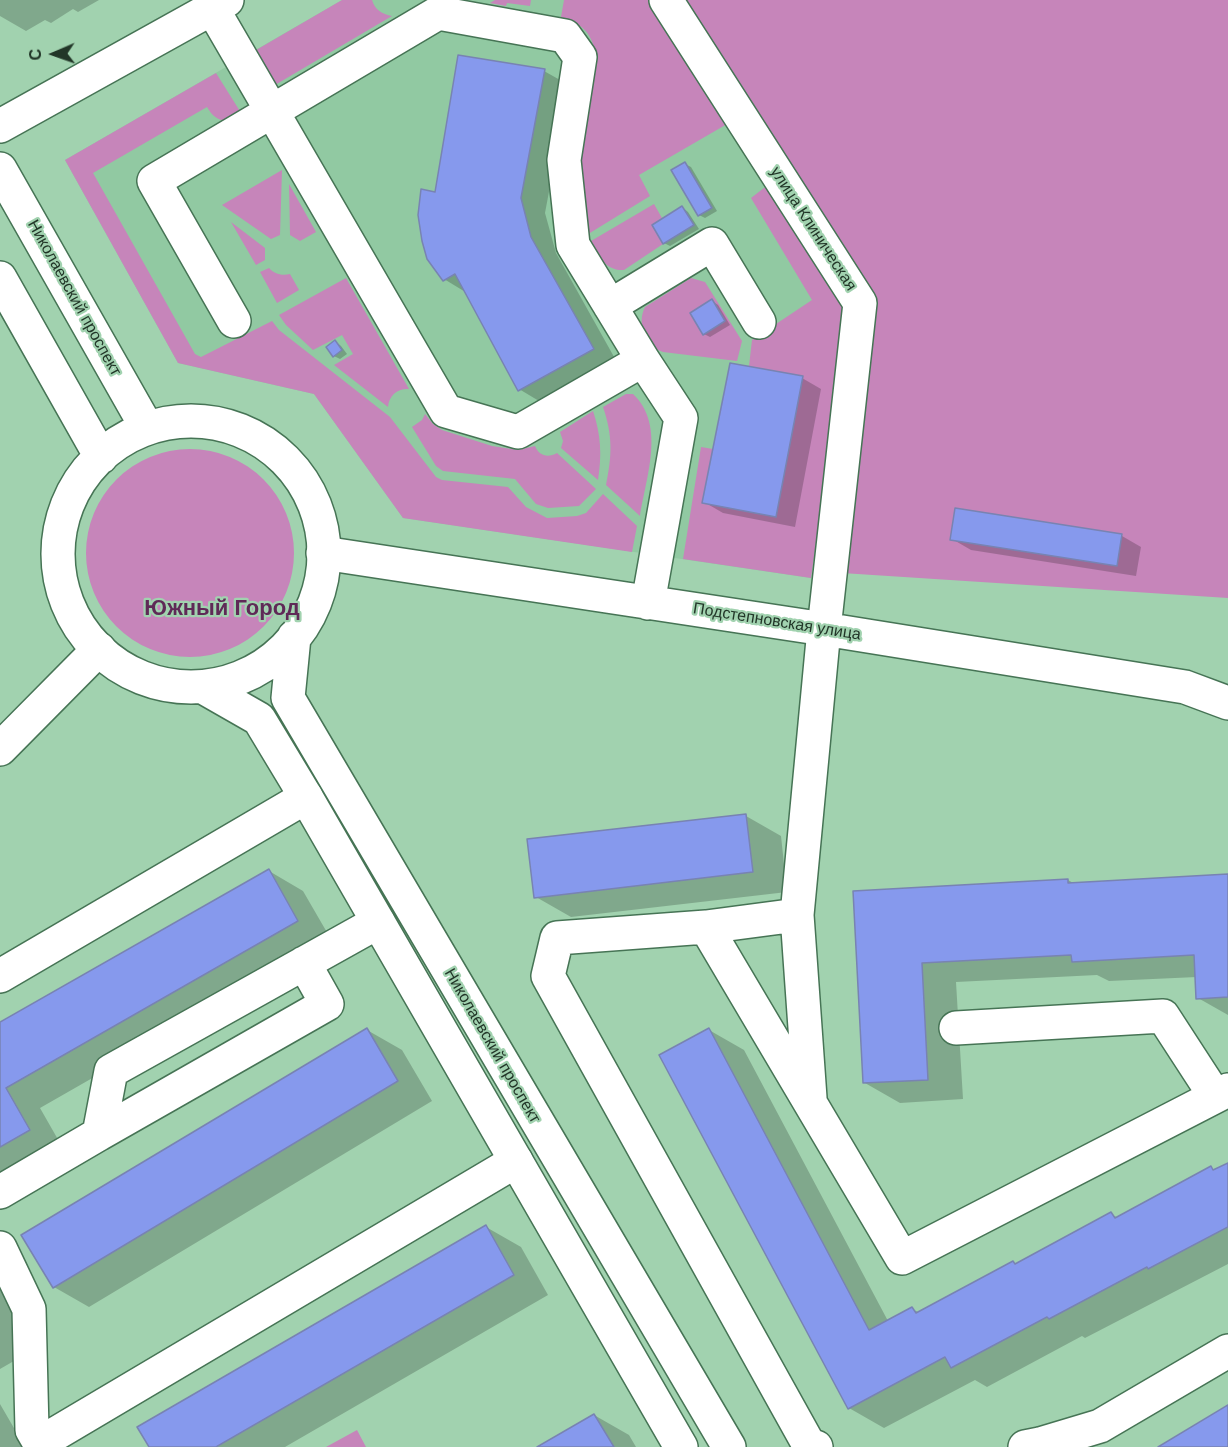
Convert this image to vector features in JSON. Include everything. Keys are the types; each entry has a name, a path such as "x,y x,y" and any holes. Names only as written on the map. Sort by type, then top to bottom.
{"main road":[{"name":"улица Клиническая","path":"666,0 860,303 824,629 797,915 811,1105"},
{"path":"0,126 219,4 272,111 446,411 518,432 642,360"},
{"path":"234,321 154,181 438,13 565,36 580,57 564,160 573,245 642,360 681,418 648,603"},
{"name":"Николаевский проспект","path":"0,169 147,428"},
{"path":"610,306 712,244 759,321"},
{"path":"0,278 101,458"},
{"path":"198,420 242,430 280,454 309,490 323,532 323,578 307,620 294,637 280,653 244,676 203,687 160,684 121,667 89,640 67,603 58,561 62,519 81,477 113,445 147,428 153,425 198,420"},
{"name":"Подстепновская улица","path":"323,553 824,629 1185,687 1228,703"},
{"name":"Николаевский проспект","path":"294,637 288,698 729,1447"},
{"path":"0,749 99,648"},
{"path":"203,687 259,719 681,1447"},
{"path":"0,976 306,797"},
{"path":"797,915 706,927 557,938 548,976 809,1445 816,1447"},
{"path":"99,1134 111,1071 378,922"},
{"path":"706,927 902,1258 1222,1093 1163,1016 956,1028"},
{"path":"0,1192 327,1004 304,963"},
{"path":"0,1248 29,1309 32,1430 41,1445 516,1161"},
{"path":"1025,1447 1100,1426 1228,1351"}],"shaded area":[{"path":"342,0 657,0 849,301 811,578 403,518 314,394 178,363 65,160"},
{"path":"342,0 372,0 379,11 392,16 275,85 251,53"},
{"path":"495,0 531,0 530,6 507,3 506,6 490,3"},
{"path":"564,0 657,0 734,120 639,175 650,196 585,236 574,157 595,52 591,39 584,29 561,17"},
{"path":"678,0 1228,0 1228,598 842,573 873,297"},
{"path":"216,73 243,116 232,120 218,119 207,107 93,173 195,354 201,357 272,321 279,330 390,417 436,477 442,480 508,487 526,507 547,518 577,516 586,513 603,494 637,526 632,552 403,518 314,394 178,363 65,160"},
{"path":"282,170 280,235 271,239 222,205"},
{"path":"773,181 849,301 811,578 683,559 701,447 713,449 703,503 776,517 803,377 749,366 752,340 812,300 751,198"},
{"path":"289,184 316,232 300,241 290,235"},
{"path":"654,204 662,218 652,225 663,244 624,270 617,270 607,265 591,241"},
{"path":"231,222 265,248 265,260 256,265"},
{"path":"269,268 278,274 290,274 299,290 277,303 260,272"},
{"path":"346,278 409,389 395,393 388,407 334,365 353,354 342,335 313,350 286,325 279,315"},
{"path":"691,278 705,282 742,341 737,361 663,352 653,348 647,338 642,323 645,307"},
{"path":"626,394 633,394 643,407 649,421 651,436 649,468 640,516 606,485 610,446 609,427 603,407"},
{"path":"593,411 600,445 598,480 561,448 563,441 560,432"},
{"path":"425,414 442,430 492,446 518,450 535,446 544,455 557,453 596,489 579,506 548,508 536,504 515,479 443,471 436,466 412,427 422,420"},
{"path":"190,449 210,451 239,461 270,487 286,513 292,533 294,553 292,573 282,602 256,633 230,649 210,655 190,657 170,655 141,645 110,619 94,593 88,573 86,553 88,533 98,504 124,473 150,457 170,451"},
{"path":"357,1430 366,1447 326,1447"}],"building":[{"path":"458,55 545,69 521,198 531,237 594,349 518,391 455,274 443,281 427,259 422,241 418,215 421,189 435,192"},
{"path":"685,162 712,208 698,216 671,170"},
{"path":"682,206 694,225 663,244 652,225"},
{"path":"712,299 725,321 703,335 690,313"},
{"path":"335,340 342,350 333,357 326,347"},
{"path":"730,363 803,376 776,517 702,503"},
{"path":"955,508 1122,534 1117,566 950,540"},
{"path":"746,814 753,872 534,898 527,839"},
{"path":"269,869 298,921 6,1088 30,1130 0,1147 0,1022"},
{"path":"1228,874 1228,997 1196,999 1194,955 1072,962 1071,955 922,963 928,1080 863,1083 853,891 1068,879 1068,883"},
{"path":"367,1028 398,1081 53,1288 21,1235"},
{"path":"709,1028 869,1330 912,1307 916,1313 1013,1261 1015,1264 1111,1212 1115,1218 1211,1166 1213,1170 1228,1163 1228,1227 1049,1319 1047,1317 951,1368 945,1357 848,1409 659,1055"},
{"path":"486,1225 514,1275 216,1447 149,1447 137,1427"},
{"path":"1228,1405 1228,1447 1158,1447"},
{"path":"594,1414 614,1447 537,1447"}],"district":[{"name":"Южный Город","path":"222,609"}]}
